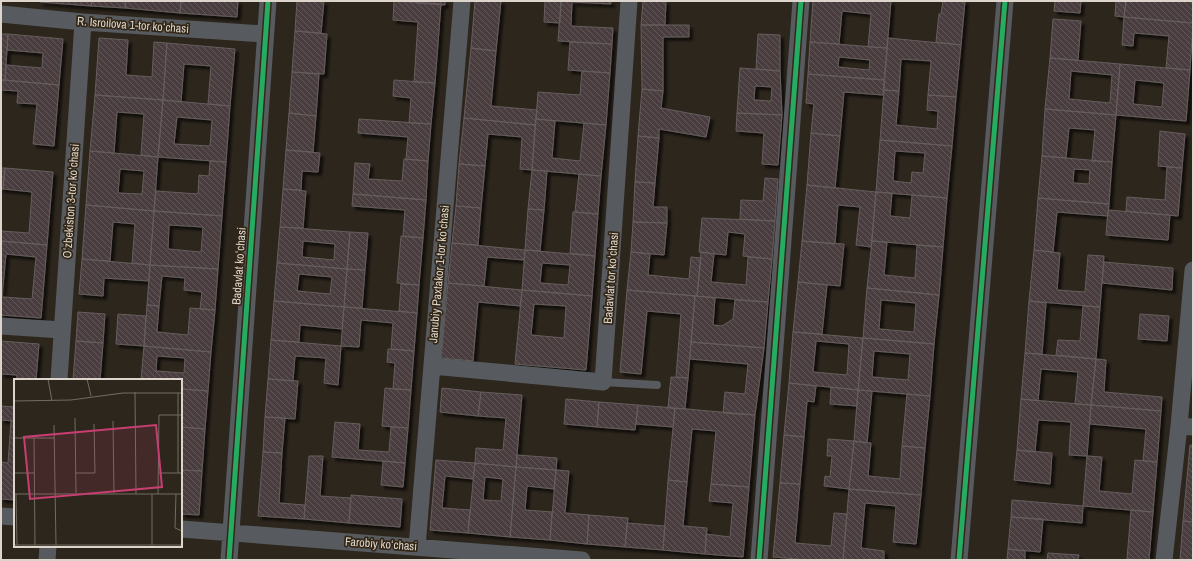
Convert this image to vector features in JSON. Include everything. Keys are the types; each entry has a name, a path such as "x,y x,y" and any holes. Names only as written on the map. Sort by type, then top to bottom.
{"street":[{"name":"Badavlat koʻchasi","path":"229,560 268,1"},
{"name":"Janubiy Paxtakor 1-tor koʻchasi","path":"417,547 462,1"},
{"name":"Badavlat tor koʻchasi","path":"603,382 629,1"},
{"path":"759,560 801,1"},
{"path":"959,560 1005,1"},
{"name":"R. Isroilova 1-tor koʻchasi","path":"1,14 83,22 265,34"},
{"name":"Oʻzbekiston 3-tor koʻchasi","path":"59,379 83,22"},
{"path":"1164,560 1186,426 1193,270"},
{"path":"1,326 62,330"},
{"path":"432,366 603,382"},
{"path":"1,516 14,517"},
{"name":"Farobiy koʻchasi","path":"182,529 582,560"},
{"path":"47,560 48,547"}],"lane":[{"path":"603,382 657,385"}],"building":[{"path":"40,1 92,1 91,6"},
{"path":"92,1 126,1 125,8 91,6"},
{"path":"126,1 181,1 180,13 125,8"},
{"path":"181,1 238,1 237,17 180,13"},
{"path":"297,1 324,1 321,33 295,31"},
{"path":"394,1 441,4 435,83 414,82 418,22 393,20"},
{"path":"416,1 445,1 445,5 416,3"},
{"path":"475,1 501,1 496,51 471,48"},
{"path":"545,1 561,1 560,23 544,22"},
{"path":"561,1 611,1 611,4 572,2 571,26 613,28 612,44 558,41"},
{"path":"643,1 666,1 665,25 641,25"},
{"path":"813,1 891,1 887,48 868,47 871,14 842,11 839,44 810,42"},
{"path":"943,1 965,1 961,45 936,42 939,14 941,14"},
{"path":"1055,1 1081,1 1080,13 1054,11"},
{"path":"1116,1 1126,1 1124,17 1115,16"},
{"path":"1126,1 1193,1 1193,23 1124,17"},
{"path":"1124,17 1193,23 1190,70 1166,68 1169,36 1134,33 1133,46 1122,45"},
{"path":"1053,19 1081,21 1078,60 1050,58"},
{"path":"641,25 689,25 689,37 663,37 663,91 642,89"},
{"path":"295,31 327,34 324,74 292,72"},
{"path":"1,34 8,34 5,80 1,80"},
{"path":"8,34 63,39 59,85 5,80 6,65 42,68 43,53 7,50"},
{"path":"758,34 780,35 780,71 756,69"},
{"path":"99,38 128,40 126,75 152,77 154,42 167,43 163,100 95,95"},
{"path":"888,38 961,45 956,97 928,95 931,61 901,59 899,91 884,90"},
{"path":"570,42 612,44 610,73 568,70"},
{"path":"810,42 887,48 884,80 808,74","holes":["839,57 870,60 869,70 838,67"]},
{"path":"167,43 235,49 230,106 208,104 211,66 184,64 181,102 163,100"},
{"path":"471,48 496,51 491,106 537,110 535,125 464,118"},
{"path":"1050,58 1120,64 1116,115 1045,109","holes":["1071,71 1112,75 1110,103 1069,99"]},
{"path":"1120,64 1190,70 1186,121 1116,115","holes":["1135,80 1164,83 1162,107 1133,104"]},
{"path":"740,68 780,71 782,115 737,113","holes":["755,86 772,87 771,101 754,100"]},
{"path":"582,71 610,73 606,125 536,119 538,92 580,95"},
{"path":"292,72 319,74 316,116 289,113"},
{"path":"808,74 884,80 883,95 844,92 840,136 811,133 814,104 806,103"},
{"path":"1,80 59,85 54,146 33,144 37,104 17,103 18,91 1,90"},
{"path":"394,80 435,83 431,124 409,123 411,98 393,96"},
{"path":"642,89 663,91 661,108 710,117 706,137 659,129 659,138 638,136"},
{"path":"884,90 899,91 896,125 937,129 938,111 927,110 928,95 956,97 952,146 880,140"},
{"path":"95,95 163,100 158,157 141,155 144,114 117,112 114,153 90,151"},
{"path":"163,100 230,106 226,162 158,157","holes":["177,117 212,120 210,146 174,144"]},
{"path":"1045,109 1116,115 1112,162 1092,161 1095,130 1069,128 1066,158 1042,156"},
{"path":"289,113 316,116 313,152 286,150"},
{"path":"737,113 782,115 778,165 762,164 764,133 736,131"},
{"path":"464,118 535,125 532,170 520,169 522,137 488,134 485,166 459,164"},
{"path":"359,119 431,124 428,161 406,159 408,137 358,133"},
{"path":"536,119 555,121 552,158 580,161 584,123 606,125 601,176 532,170"},
{"path":"1160,131 1185,134 1182,168 1158,166"},
{"path":"811,133 840,136 835,188 807,185"},
{"path":"638,136 659,138 655,183 635,182"},
{"path":"880,140 952,146 947,198 876,192","holes":["895,151 925,153 923,173 912,172 911,183 893,181"]},
{"path":"286,150 320,153 318,172 302,171 301,190 283,189"},
{"path":"90,151 158,157 154,211 86,205","holes":["120,169 144,171 142,194 118,193"]},
{"path":"1042,156 1112,162 1109,204 1038,198","holes":["1074,169 1090,170 1089,184 1073,183"]},
{"path":"404,159 428,161 426,200 353,194 355,163 370,164 368,179 402,181"},
{"path":"210,161 226,162 222,216 154,211 156,191 198,194 199,175 209,176"},
{"path":"459,164 485,166 481,208 456,206"},
{"path":"1167,167 1182,168 1178,216 1126,211 1127,197 1165,200"},
{"path":"1,168 5,168 3,189 1,189"},
{"path":"5,168 53,172 47,245 1,241 1,231 29,233 32,192 3,189"},
{"path":"532,170 547,171 544,210 528,209"},
{"path":"579,174 601,176 598,214 575,212"},
{"path":"765,178 778,179 775,221 740,219 741,200 763,201"},
{"path":"635,182 655,183 653,207 667,207 667,223 633,222"},
{"path":"807,185 876,192 871,247 856,245 860,207 838,205 835,244 802,241"},
{"path":"283,189 306,191 303,228 280,227"},
{"path":"876,192 892,193 890,216 910,218 912,195 947,198 943,247 872,241"},
{"path":"353,194 426,200 423,238 403,236 405,210 352,206"},
{"path":"1038,198 1109,204 1108,216 1057,212 1053,252 1034,250"},
{"path":"86,205 154,211 150,265 132,263 135,224 113,222 110,261 82,259"},
{"path":"456,206 481,208 478,245 452,243"},
{"path":"528,209 544,210 540,251 525,250"},
{"path":"1108,210 1170,215 1168,240 1106,235"},
{"path":"154,211 222,216 218,269 150,265","holes":["169,225 203,227 201,252 168,249"]},
{"path":"573,212 598,214 595,256 570,253"},
{"path":"702,218 775,221 772,259 743,256 745,234 728,232 726,255 699,252"},
{"path":"633,222 667,223 664,255 631,252"},
{"path":"280,227 350,232 347,269 277,263","holes":["303,241 335,244 334,260 302,257"]},
{"path":"350,232 368,233 365,270 347,269"},
{"path":"401,236 423,238 419,285 397,283"},
{"path":"1,241 47,245 41,318 1,315","holes":["6,254 36,257 32,299 2,297"]},
{"path":"802,241 844,244 840,286 798,282"},
{"path":"872,241 887,242 884,275 915,278 917,245 943,247 939,295 867,288"},
{"path":"452,243 525,250 524,260 487,257 484,286 448,283"},
{"path":"525,250 595,256 592,296 522,290","holes":["542,263 570,265 568,285 540,283"]},
{"path":"1034,250 1060,253 1057,290 1085,292 1088,255 1104,256 1100,307 1029,301"},
{"path":"631,252 650,254 648,275 689,279 691,257 701,258 697,296 627,290"},
{"path":"701,252 714,254 711,282 746,285 748,257 772,259 768,302 697,296"},
{"path":"82,259 150,265 149,281 104,278 103,296 79,294"},
{"path":"1104,262 1173,268 1172,290 1102,283"},
{"path":"277,263 347,269 344,307 274,301","holes":["299,274 332,277 330,294 297,291"]},
{"path":"150,265 218,269 215,310 200,309 202,292 184,290 185,278 162,276 159,306 147,305"},
{"path":"347,269 365,270 362,308 344,307"},
{"path":"798,282 827,285 822,334 793,332"},
{"path":"448,283 522,290 520,306 478,302 473,361 441,358"},
{"path":"401,284 419,285 417,313 399,311"},
{"path":"867,288 939,295 934,344 863,338","holes":["881,300 916,303 914,332 879,329"]},
{"path":"522,290 592,296 586,370 515,364","holes":["534,304 566,306 564,338 531,335"]},
{"path":"627,290 695,296 688,378 676,377 681,314 647,311 641,374 620,372"},
{"path":"695,296 715,298 713,325 722,326 733,319 735,300 768,302 764,348 691,342"},
{"path":"274,301 344,307 342,329 300,325 299,342 271,340"},
{"path":"1029,301 1046,303 1042,354 1025,353"},
{"path":"147,305 159,306 157,332 188,335 190,308 215,310 211,352 144,346"},
{"path":"1083,306 1100,307 1096,359 1056,355 1058,340 1080,341"},
{"path":"344,307 417,313 414,351 391,349 393,323 361,320 359,347 341,346"},
{"path":"78,312 105,314 103,343 76,341"},
{"path":"118,314 146,316 144,346 116,344"},
{"path":"1140,314 1169,316 1167,341 1138,339"},
{"path":"793,332 863,338 858,390 789,383","holes":["816,341 849,344 847,375 813,372"]},
{"path":"863,338 934,344 930,396 858,390","holes":["874,351 910,354 908,380 872,377"]},
{"path":"271,340 341,346 338,385 324,383 326,358 295,356 293,381 268,379"},
{"path":"1,341 39,344 36,379 17,379 17,375 1,374"},
{"path":"76,341 103,343 100,379 73,379"},
{"path":"691,342 764,348 755,415 723,413 725,392 745,394 748,364 690,359"},
{"path":"144,346 211,352 208,391 182,389 182,379 141,379","holes":["157,356 185,358 184,373 156,371"]},
{"path":"388,349 414,351 411,390 393,389 395,363 387,362"},
{"path":"1025,353 1096,359 1091,405 1075,404 1078,372 1041,369 1038,401 1021,399"},
{"path":"1096,359 1106,360 1104,392 1162,397 1161,411 1091,405"},
{"path":"671,377 688,378 685,409 668,408"},
{"path":"268,379 298,381 295,419 265,417"},
{"path":"789,383 816,386 814,402 807,401 804,437 784,435"},
{"path":"831,387 858,390 857,406 830,404"},
{"path":"385,388 411,390 408,428 382,426"},
{"path":"442,388 481,392 478,416 440,412"},
{"path":"182,389 208,391 205,429 182,427"},
{"path":"858,390 872,391 867,443 854,441"},
{"path":"481,392 522,395 516,467 475,463 476,448 503,450 506,418 478,416"},
{"path":"907,394 930,396 925,448 902,446"},
{"path":"566,399 599,402 597,427 564,424"},
{"path":"1021,399 1091,405 1087,456 1069,455 1071,422 1038,420 1035,452 1017,450"},
{"path":"599,402 638,405 635,430 597,427"},
{"path":"638,405 675,408 673,427 636,424"},
{"path":"1091,405 1161,411 1157,462 1143,461 1146,429 1090,424"},
{"path":"1,406 14,407 14,421 1,420"},
{"path":"675,408 755,415 749,487 711,484 716,431 692,429 687,482 668,480"},
{"path":"265,417 285,418 282,453 263,452"},
{"path":"11,421 14,421 14,500 1,499 1,462 8,463"},
{"path":"335,422 360,424 358,450 389,452 391,427 408,428 405,463 332,457"},
{"path":"182,427 205,429 202,471 182,470"},
{"path":"784,435 804,437 800,484 780,483"},
{"path":"828,439 854,441 849,489 824,486 825,476 830,477 832,456 827,456"},
{"path":"854,441 871,443 868,476 900,479 902,446 925,448 921,495 849,489"},
{"path":"1190,445 1193,445 1193,522 1183,521"},
{"path":"1017,450 1052,453 1050,484 1014,480"},
{"path":"263,452 282,453 279,503 305,505 304,519 258,516"},
{"path":"517,455 557,458 556,470 516,467"},
{"path":"309,456 323,456 320,496 351,498 349,523 304,519"},
{"path":"1087,456 1102,457 1099,491 1132,494 1135,460 1157,462 1153,512 1083,506"},
{"path":"436,460 475,463 473,479 445,476 442,508 470,510 468,533 430,530"},
{"path":"383,461 405,463 403,487 381,485"},
{"path":"475,463 516,467 510,537 468,533","holes":["485,477 503,479 501,501 483,500"]},
{"path":"516,467 556,470 554,489 527,486 525,510 552,512 550,540 510,537"},
{"path":"182,470 202,471 199,515 182,514"},
{"path":"556,470 569,471 565,513 589,515 587,544 550,540"},
{"path":"668,480 687,482 683,526 707,528 705,554 663,550"},
{"path":"780,483 800,484 795,543 831,546 834,513 847,514 843,560 808,560 773,557"},
{"path":"711,484 749,487 743,557 705,554 706,534 730,537 733,503 709,501"},
{"path":"849,489 921,495 916,544 893,542 896,506 865,503 861,548 884,551 884,560 843,560"},
{"path":"351,495 402,499 400,527 349,523"},
{"path":"1012,500 1083,506 1082,523 1011,517"},
{"path":"1131,510 1153,512 1149,560 1127,559"},
{"path":"589,515 628,518 625,547 587,544"},
{"path":"1011,517 1043,519 1040,552 1008,549"},
{"path":"1183,521 1193,522 1193,560 1180,560"},
{"path":"627,523 665,526 663,550 625,547"},
{"path":"1008,549 1025,551 1025,560 1007,560"},
{"path":"1048,553 1079,555 1078,560 1047,560"}],"cycle path":[{"path":"229,560 268,1"},
{"path":"759,560 801,1"},
{"path":"959,560 1005,1"}]}
